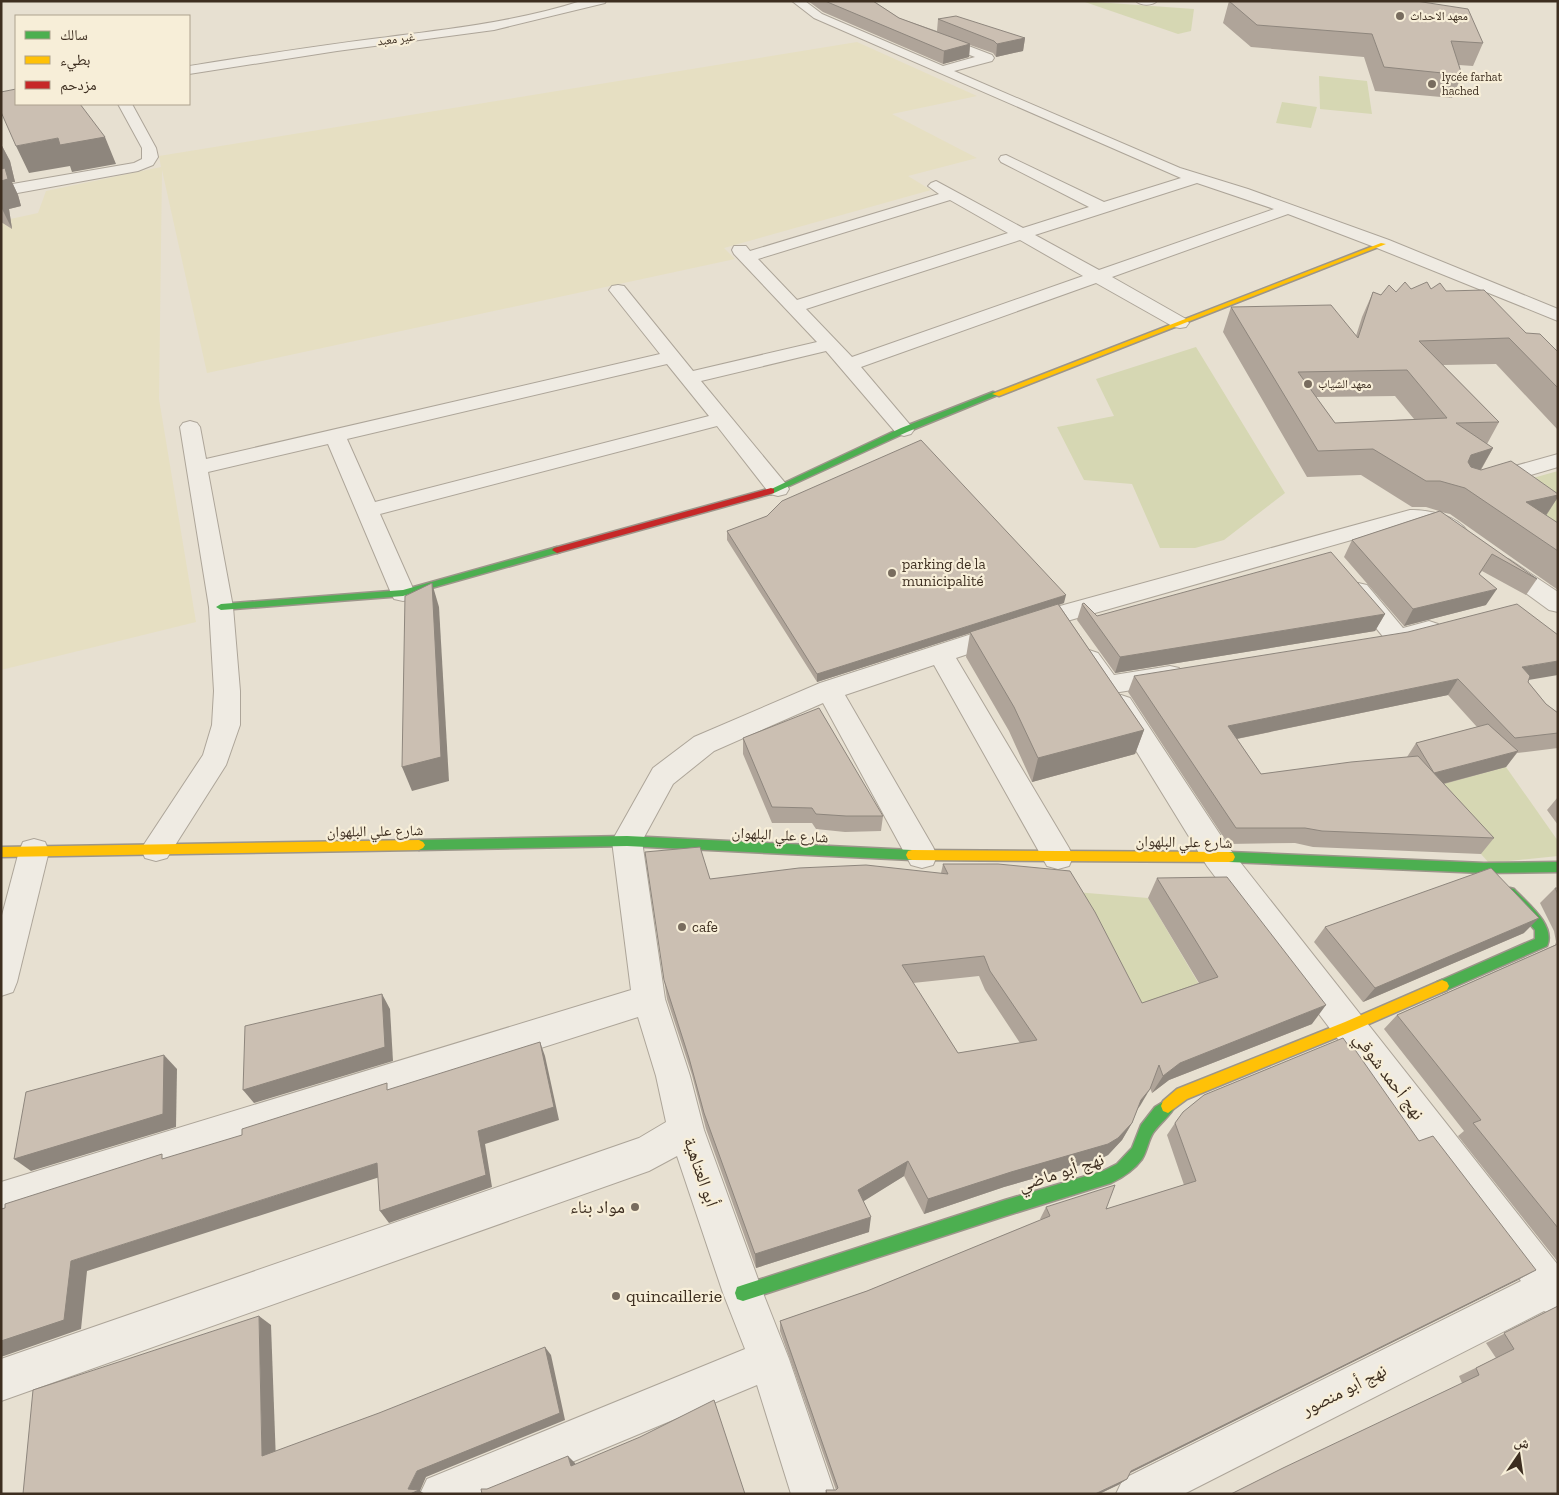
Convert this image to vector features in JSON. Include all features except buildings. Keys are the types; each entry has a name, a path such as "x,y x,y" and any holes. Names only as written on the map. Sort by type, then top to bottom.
{"street":[{"name":"غير معبد","path":"190,70 494,26 562,11 590,2 601,1"},
{"path":"797,1 818,16 1174,171 1243,192 1383,244 1558,316"},
{"path":"1141,1 1152,1"},
{"path":"922,32 988,58 941,70"},
{"path":"1,192 138,167 148,162 151,157 149,148 126,105"},
{"path":"1006,159 1103,208"},
{"path":"793,307 1196,178"},
{"path":"936,186 1180,323"},
{"path":"904,430 849,365 743,253 952,195"},
{"path":"849,365 1288,209"},
{"path":"221,606 403,593 778,490 904,430 1383,244"},
{"path":"618,290 778,490"},
{"path":"688,378 829,345"},
{"path":"197,468 672,357"},
{"path":"367,510 721,419"},
{"path":"156,849 216,758 226,725 227,691 221,606 190,427"},
{"path":"335,436 403,593"},
{"path":"1466,487 1558,460"},
{"path":"627,841 663,776 704,744 829,690 1058,615 1413,516 1425,516 1441,521 1553,601"},
{"path":"1316,542 1398,638"},
{"path":"1521,606 1553,601"},
{"name":"نهج أحمد شوقي","path":"1058,615 1107,684 1218,857 1554,1292"},
{"path":"1369,643 1455,624"},
{"path":"940,653 1058,857"},
{"path":"1107,684 1193,672"},
{"path":"829,690 922,856"},
{"name":"شارع علي البلهوان","path":"1,852 627,841 922,856 1218,857 1484,868 1558,867"},
{"name":"أبو العتاهية","path":"627,841 649,1000 673,1076 686,1130 743,1293 769,1359 813,1494"},
{"path":"1,982 34,852"},
{"name":"نهج أبو ماضي","path":"743,1293 1005,1208 1106,1178 1122,1169 1137,1153 1146,1130 1160,1112 1182,1094 1350,1026 1542,942 1541,928 1484,868"},
{"path":"1,1201 649,1000"},
{"path":"1,1380 649,1153 686,1130"},
{"name":"نهج أبو منصور","path":"1138,1494 1554,1292"},
{"path":"442,1494 769,1359"}],"shaded area":[{"path":"857,42 977,96 892,114 977,158 908,176 931,190 724,248 735,259 207,373 162,170 159,399 196,622 1,670 1,221 38,213 46,191 161,167 159,156"}],"green space":[{"path":"1082,1 1194,9 1191,31 1178,34"},
{"path":"1319,76 1367,81 1372,114 1320,109"},
{"path":"1282,102 1317,107 1311,128 1276,123"},
{"path":"1196,347 1285,493 1224,540 1195,548 1160,548 1132,484 1084,480 1057,427 1114,416 1096,379"},
{"path":"1558,471 1558,556 1497,488"},
{"path":"1506,767 1558,841 1558,856 1489,863 1423,789"},
{"path":"1063,891 1148,898 1206,996 1132,1021"}],"traffic: fast":[{"path":"771,491 904,430 996,394"},
{"path":"221,607 403,593 557,550"},
{"path":"419,845 627,841 912,855"},
{"path":"1229,857 1484,868 1558,867"},
{"path":"1442,986 1542,942 1541,928 1510,893"},
{"path":"743,1293 1005,1208 1106,1178 1122,1169 1137,1153 1146,1130 1160,1112 1168,1106"}],"traffic: slow":[{"path":"996,394 1383,244"},
{"path":"1,852 419,845"},
{"path":"912,855 1229,857"},
{"path":"1168,1106 1182,1094 1350,1026 1442,986"}],"traffic: jam":[{"path":"557,550 771,491"}],"place":[{"name":"معهد الاحداث","path":"1400,16"},
{"name":"lycée farhat hached","path":"1432,84"},
{"name":"معهد الشياب","path":"1308,384"},
{"name":"parking de la municipalité","path":"892,573"},
{"name":"cafe","path":"682,927"},
{"name":"مواد بناء","path":"635,1207"},
{"name":"quincaillerie","path":"616,1296"}]}
